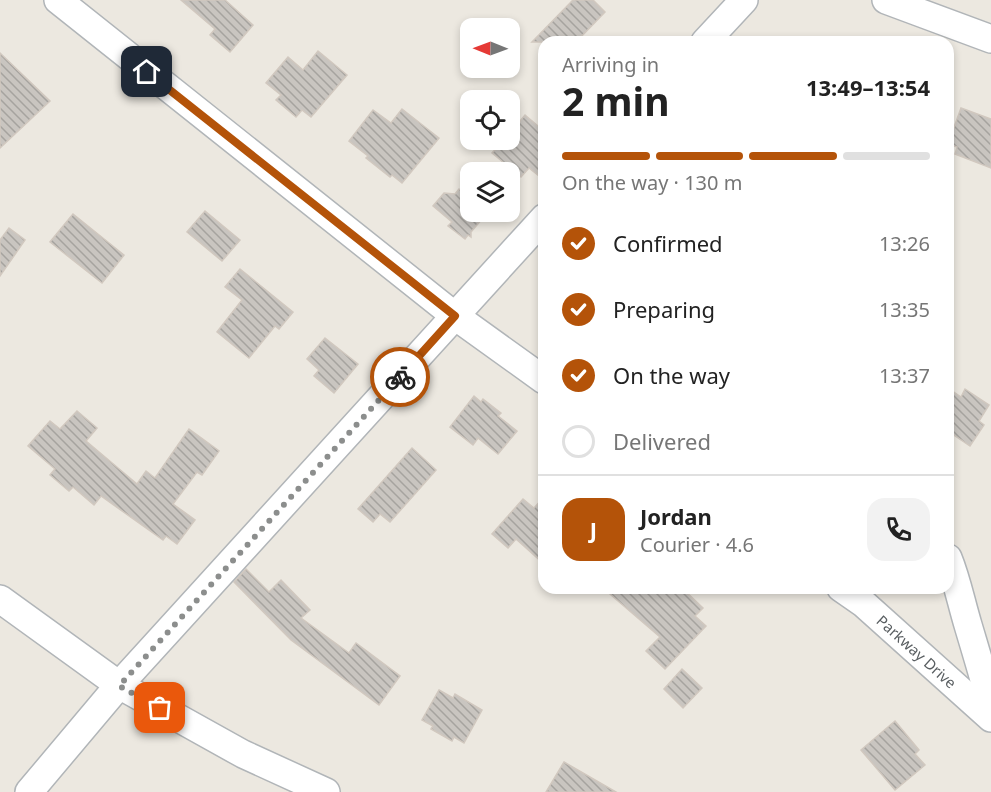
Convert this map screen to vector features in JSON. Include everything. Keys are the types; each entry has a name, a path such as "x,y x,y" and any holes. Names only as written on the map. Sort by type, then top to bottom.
{"street":[{"path":"58,0 455,316 538,376"},
{"path":"711,36 744,0"},
{"path":"886,0 991,39"},
{"path":"29,792 119,686 538,225"},
{"path":"954,572 991,705"},
{"name":"Parkway Drive","path":"850,594 864,604 991,718"},
{"path":"0,599 119,686 243,754 326,792"}],"building":[{"path":"181,0 225,0 253,25 230,52 210,35 215,29"},
{"path":"573,0 593,0 605,12 582,36 538,36 538,42 532,42"},
{"path":"318,51 347,75 311,117 302,110 296,117 276,100 281,95 266,83 288,57 303,70"},
{"path":"0,53 50,101 0,148"},
{"path":"961,108 991,119 991,168 955,154 957,147 954,146 954,127"},
{"path":"402,109 439,138 402,183 392,175 390,177 366,158 368,156 349,141 373,110 391,123"},
{"path":"525,115 538,126 538,175 529,168 521,177 520,162 503,162 492,153 495,150 520,150 520,121"},
{"path":"460,190 460,222 480,222 471,232 471,237 468,235 465,239 448,226 452,222 433,206 444,193 455,194"},
{"path":"205,211 240,240 222,261 187,232"},
{"path":"73,214 124,255 102,283 50,242"},
{"path":"9,228 25,240 0,276 0,240"},
{"path":"240,269 293,312 279,329 275,326 249,358 217,332 242,300 225,287"},
{"path":"325,338 358,364 334,393 314,376 319,370 307,359"},
{"path":"965,389 989,405 979,421 984,425 970,446 954,435 954,392 961,397"},
{"path":"474,396 481,402 483,399 501,413 498,416 517,431 498,454 478,438 473,445 450,427"},
{"path":"77,411 97,428 86,441 137,484 146,471 155,478 189,429 219,451 202,475 197,472 173,504 195,520 177,544 166,536 163,540 101,496 94,505 73,487 69,491 50,475 55,469 28,446 50,421 60,429"},
{"path":"412,448 436,470 390,522 380,514 373,522 358,509"},
{"path":"523,499 534,508 538,504 538,559 516,539 508,548 492,534"},
{"path":"246,569 269,592 281,580 310,610 301,618 349,653 356,643 400,676 379,705 291,640 234,582"},
{"path":"610,594 688,594 703,608 695,616 706,626 665,669 646,651 660,637"},
{"path":"682,669 702,688 683,708 664,689"},
{"path":"439,690 453,698 455,694 482,710 464,743 454,737 452,741 431,729 433,726 422,720"},
{"path":"895,721 919,750 915,754 925,765 895,790 861,750"},
{"path":"564,762 616,792 546,792"}],"way so far":[{"path":"160,708 119,686 400,377"}],"route":[{"path":"147,72 455,316 400,377"}]}
